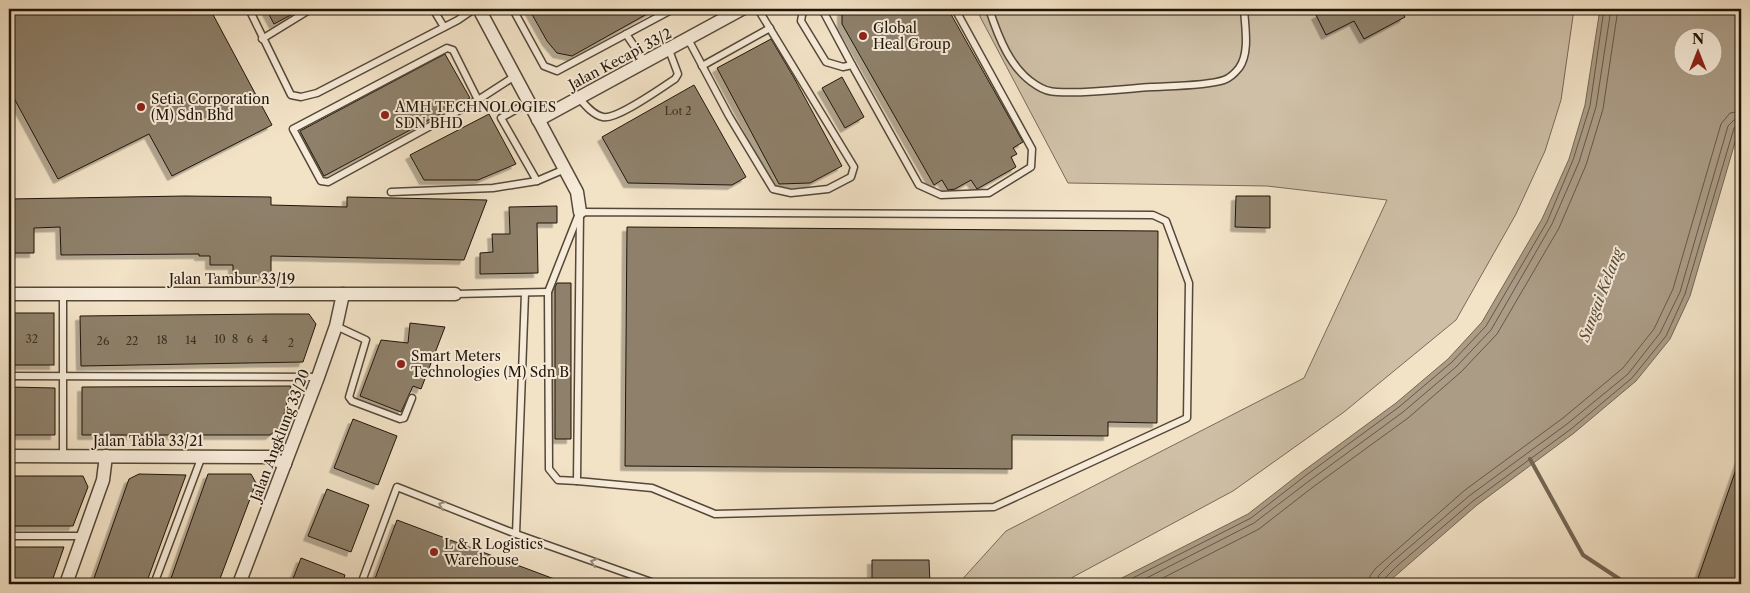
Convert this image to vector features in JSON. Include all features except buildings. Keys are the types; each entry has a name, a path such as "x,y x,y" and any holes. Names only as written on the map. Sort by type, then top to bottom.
{"street":[{"path":"479,9 577,192 580,212"},
{"name":"Jalan Kecapi 33/2","path":"538,120 742,9"},
{"name":"Jalan Tambur 33/19","path":"9,294 455,294"},
{"name":"Jalan Angklung 33/20","path":"239,584 318,377 336,326 344,294"},
{"name":"Jalan Tabla 33/21","path":"9,456 269,457 285,464"},
{"path":"66,584 102,480 106,456"}],"lane":[{"path":"249,9 291,94 301,97 317,93 458,20 474,9"},
{"path":"262,38 308,9"},
{"path":"434,9 444,27"},
{"path":"516,9 515,13 544,66 556,71 674,9"},
{"path":"688,39 729,116 773,189 791,193 828,189 851,176 854,167 758,9"},
{"path":"806,9 803,10 801,21 826,62 843,67 852,65"},
{"path":"822,9 919,185 941,195 989,193 1031,168 1032,149 955,9"},
{"path":"989,9 995,28 1021,73 1035,85 1045,90 1076,92 1179,86 1229,78 1239,68 1243,60 1245,44 1244,9"},
{"path":"702,66 770,28"},
{"path":"626,34 645,62"},
{"path":"478,100 453,50 447,48 293,129 321,181 328,182 478,100 515,76"},
{"path":"579,98 586,108 603,117 616,116 676,79 678,74 669,50"},
{"path":"529,102 501,118 537,182"},
{"path":"391,192 493,188 537,182 565,169"},
{"path":"580,212 1153,216 1166,221 1189,283 1187,418 994,507 716,514 652,488 558,480 549,469 548,292 580,212"},
{"path":"577,481 580,212"},
{"path":"455,294 548,292"},
{"path":"516,534 524,293"},
{"path":"62,294 63,456"},
{"path":"336,326 366,340 349,397 352,401 400,419 404,418 412,398"},
{"path":"9,376 318,377"},
{"path":"154,584 202,456"},
{"path":"361,584 397,487 516,534 657,584"},
{"path":"9,536 84,536"}],"shaded area":[{"path":"976,9 1574,9 1561,100 1545,151 1516,214 1456,320 1344,412 1233,491 1073,577 1065,584 958,584 1006,531 1304,378 1387,200 1267,186 1068,183"}],"water":[{"name":"Sungai Kelang","path":"1600,9 1741,9 1741,122 1690,296 1670,339 1636,381 1574,433 1477,505 1386,584 1110,584 1248,514 1396,403 1448,359 1482,322 1542,219 1569,159 1585,105"}],"waterway":[{"path":"1530,459 1583,555 1627,584"}],"place":[{"name":"Global Heal Group","path":"863,36"},
{"name":"Setia Corporation (M) Sdn Bhd","path":"141,107"},
{"name":"AMH TECHNOLOGIES SDN BHD","path":"385,115"},
{"name":"Smart Meters Technologies (M) Sdn B","path":"401,364"},
{"name":"L & R Logistics Warehouse","path":"434,552"}]}
